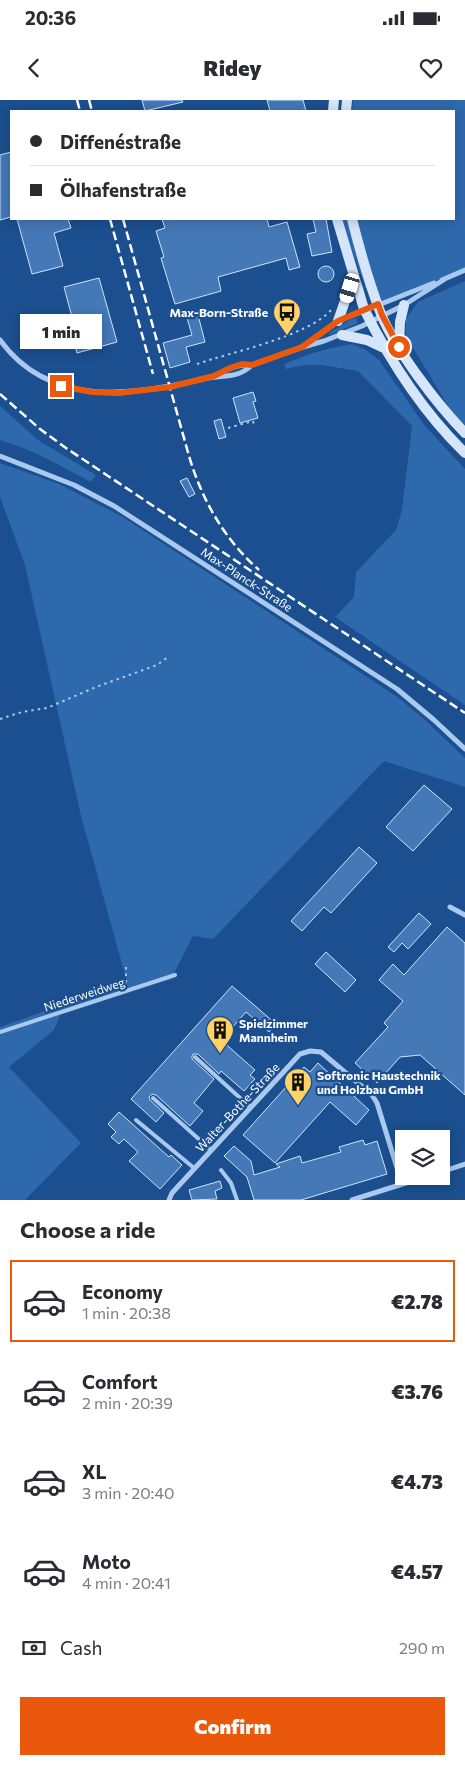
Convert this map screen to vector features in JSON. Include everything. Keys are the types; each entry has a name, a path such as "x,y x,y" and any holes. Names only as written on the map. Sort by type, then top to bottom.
{"main road":[{"path":"337,220 364,309 370,322 411,389 465,453"},
{"path":"352,220 358,244 382,315 399,347 428,389 465,432"},
{"path":"338,321 354,274"},
{"path":"399,347 400,322 404,305"},
{"path":"342,335 367,340 386,349"}],"street":[{"path":"302,347 338,321 465,270"},
{"path":"214,376 233,376 244,372 252,365 342,335 404,305 445,279"},
{"path":"0,340 22,363 36,374 61,386 92,392 142,392 214,376 242,364 252,365"},
{"name":"Max-Planck-Straße","path":"0,456 74,486 114,506 397,689 465,749"},
{"path":"450,907 465,914"},
{"name":"Walter-Bothe-Straße","path":"169,1200 172,1192 250,1107 300,1054 310,1050 321,1052 372,1095 377,1103 395,1161"},
{"path":"450,1169 465,1164"},
{"path":"352,1200 399,1185"}],"lane":[{"name":"Niederweidweg","path":"0,1032 175,975"},
{"path":"196,1057 250,1107"},
{"path":"153,1098 211,1150"},
{"path":"136,1120 194,1168"},
{"path":"221,1170 231,1183 237,1200"}],"path":[{"path":"197,364 291,334 311,325 334,307"},
{"path":"228,428 253,421 254,425"},
{"path":"0,719 22,712 48,708 157,665 168,657"},
{"path":"126,967 126,991"}],"shaded area":[{"path":"353,100 465,100 465,270 378,305 352,220 455,220 455,110 352,110"},
{"path":"342,220 347,220 369,297"},
{"path":"465,281 465,425 451,411 406,336 406,319 418,302"},
{"path":"356,318 358,323 330,335 329,333"},
{"path":"352,344 366,350 379,360 425,426 465,469 465,705 335,617 354,597 356,572 396,530 402,510 412,426 358,371 321,365 305,365 285,369 285,364 301,357"},
{"path":"0,406 38,440 96,475 91,482 35,453 0,440"},
{"path":"0,463 59,484 121,516 396,696 424,719 465,758 465,787 384,761 213,939 193,936 171,979 60,1015 54,1030 9,1067 81,1143 25,1200 0,1200 0,1027 127,982 81,816 25,565 0,497"}],"building":[{"path":"142,100 182,100 183,102 149,110 145,110"},
{"path":"267,100 303,100 306,110 270,110"},
{"path":"10,152 10,217 0,220 0,155"},
{"path":"17,220 68,220 71,228 54,233 63,266 32,274"},
{"path":"162,220 267,220 269,227 287,222 300,267 289,270 286,258 218,277 221,291 175,304 161,258 164,257 156,231 165,228"},
{"path":"313,220 326,220 332,252 312,256 307,234 316,232"},
{"path":"323,266 329,266 334,271 332,280 323,282 318,277 318,271"},
{"path":"99,278 117,342 77,353 73,338 77,336 64,287"},
{"path":"198,315 205,342 186,347 190,362 170,368 163,343 192,335 187,318"},
{"path":"253,392 256,401 253,402 258,418 240,423 233,398"},
{"path":"221,419 226,437 219,439 214,421"},
{"path":"187,478 195,494 189,497 180,481"},
{"path":"424,785 452,809 413,851 386,827"},
{"path":"359,847 377,863 331,913 324,907 302,931 291,921"},
{"path":"419,913 431,924 408,949 402,943 394,952 388,947"},
{"path":"447,927 465,943 465,1095 420,1055 400,1057 377,1083 355,1063 388,1027 384,1023 403,1001 379,980 393,964 404,975"},
{"path":"326,952 356,980 345,992 315,964"},
{"path":"232,986 276,1024 269,1032 246,1012 221,1040 255,1070 250,1075 255,1079 244,1091 221,1071 219,1074 198,1054 193,1054 192,1059 214,1079 194,1103 203,1111 190,1126 156,1095 152,1094 149,1097 150,1100 164,1113 156,1122 131,1099"},
{"name":"Softronic Haustechnik und Holzbau GmbH","path":"318,1063 369,1110 356,1125 330,1102 275,1163 243,1135 304,1067 310,1072"},
{"path":"119,1112 169,1157 171,1155 182,1165 160,1189 129,1161 138,1152 124,1139 119,1144 111,1137 116,1132 108,1124"},
{"path":"363,1140 365,1145 377,1141 387,1174 301,1200 254,1200 247,1177 224,1156 234,1146 251,1161 254,1175 280,1167 276,1164 300,1156 302,1163 341,1152 339,1147"},
{"path":"220,1181 222,1188 215,1191 217,1199 192,1200 189,1190"}],"railway":[{"path":"77,100 80,110"},
{"path":"89,100 92,110"},
{"path":"110,220 153,374"},
{"path":"123,220 189,456 200,488 225,532 246,558 259,570"},
{"path":"0,394 40,429 66,448 465,713"}],"place":[{"name":"Max-Born-Straße","path":"287,336"},
{"name":"Spielzimmer Mannheim","path":"220,1054"},
{"name":"Softronic Haustechnik und Holzbau GmbH","path":"298,1106"}],"route":[{"path":"61,386 92,392 142,392 214,376 242,364 252,365 302,347 338,321 378,304 399,347"}]}
